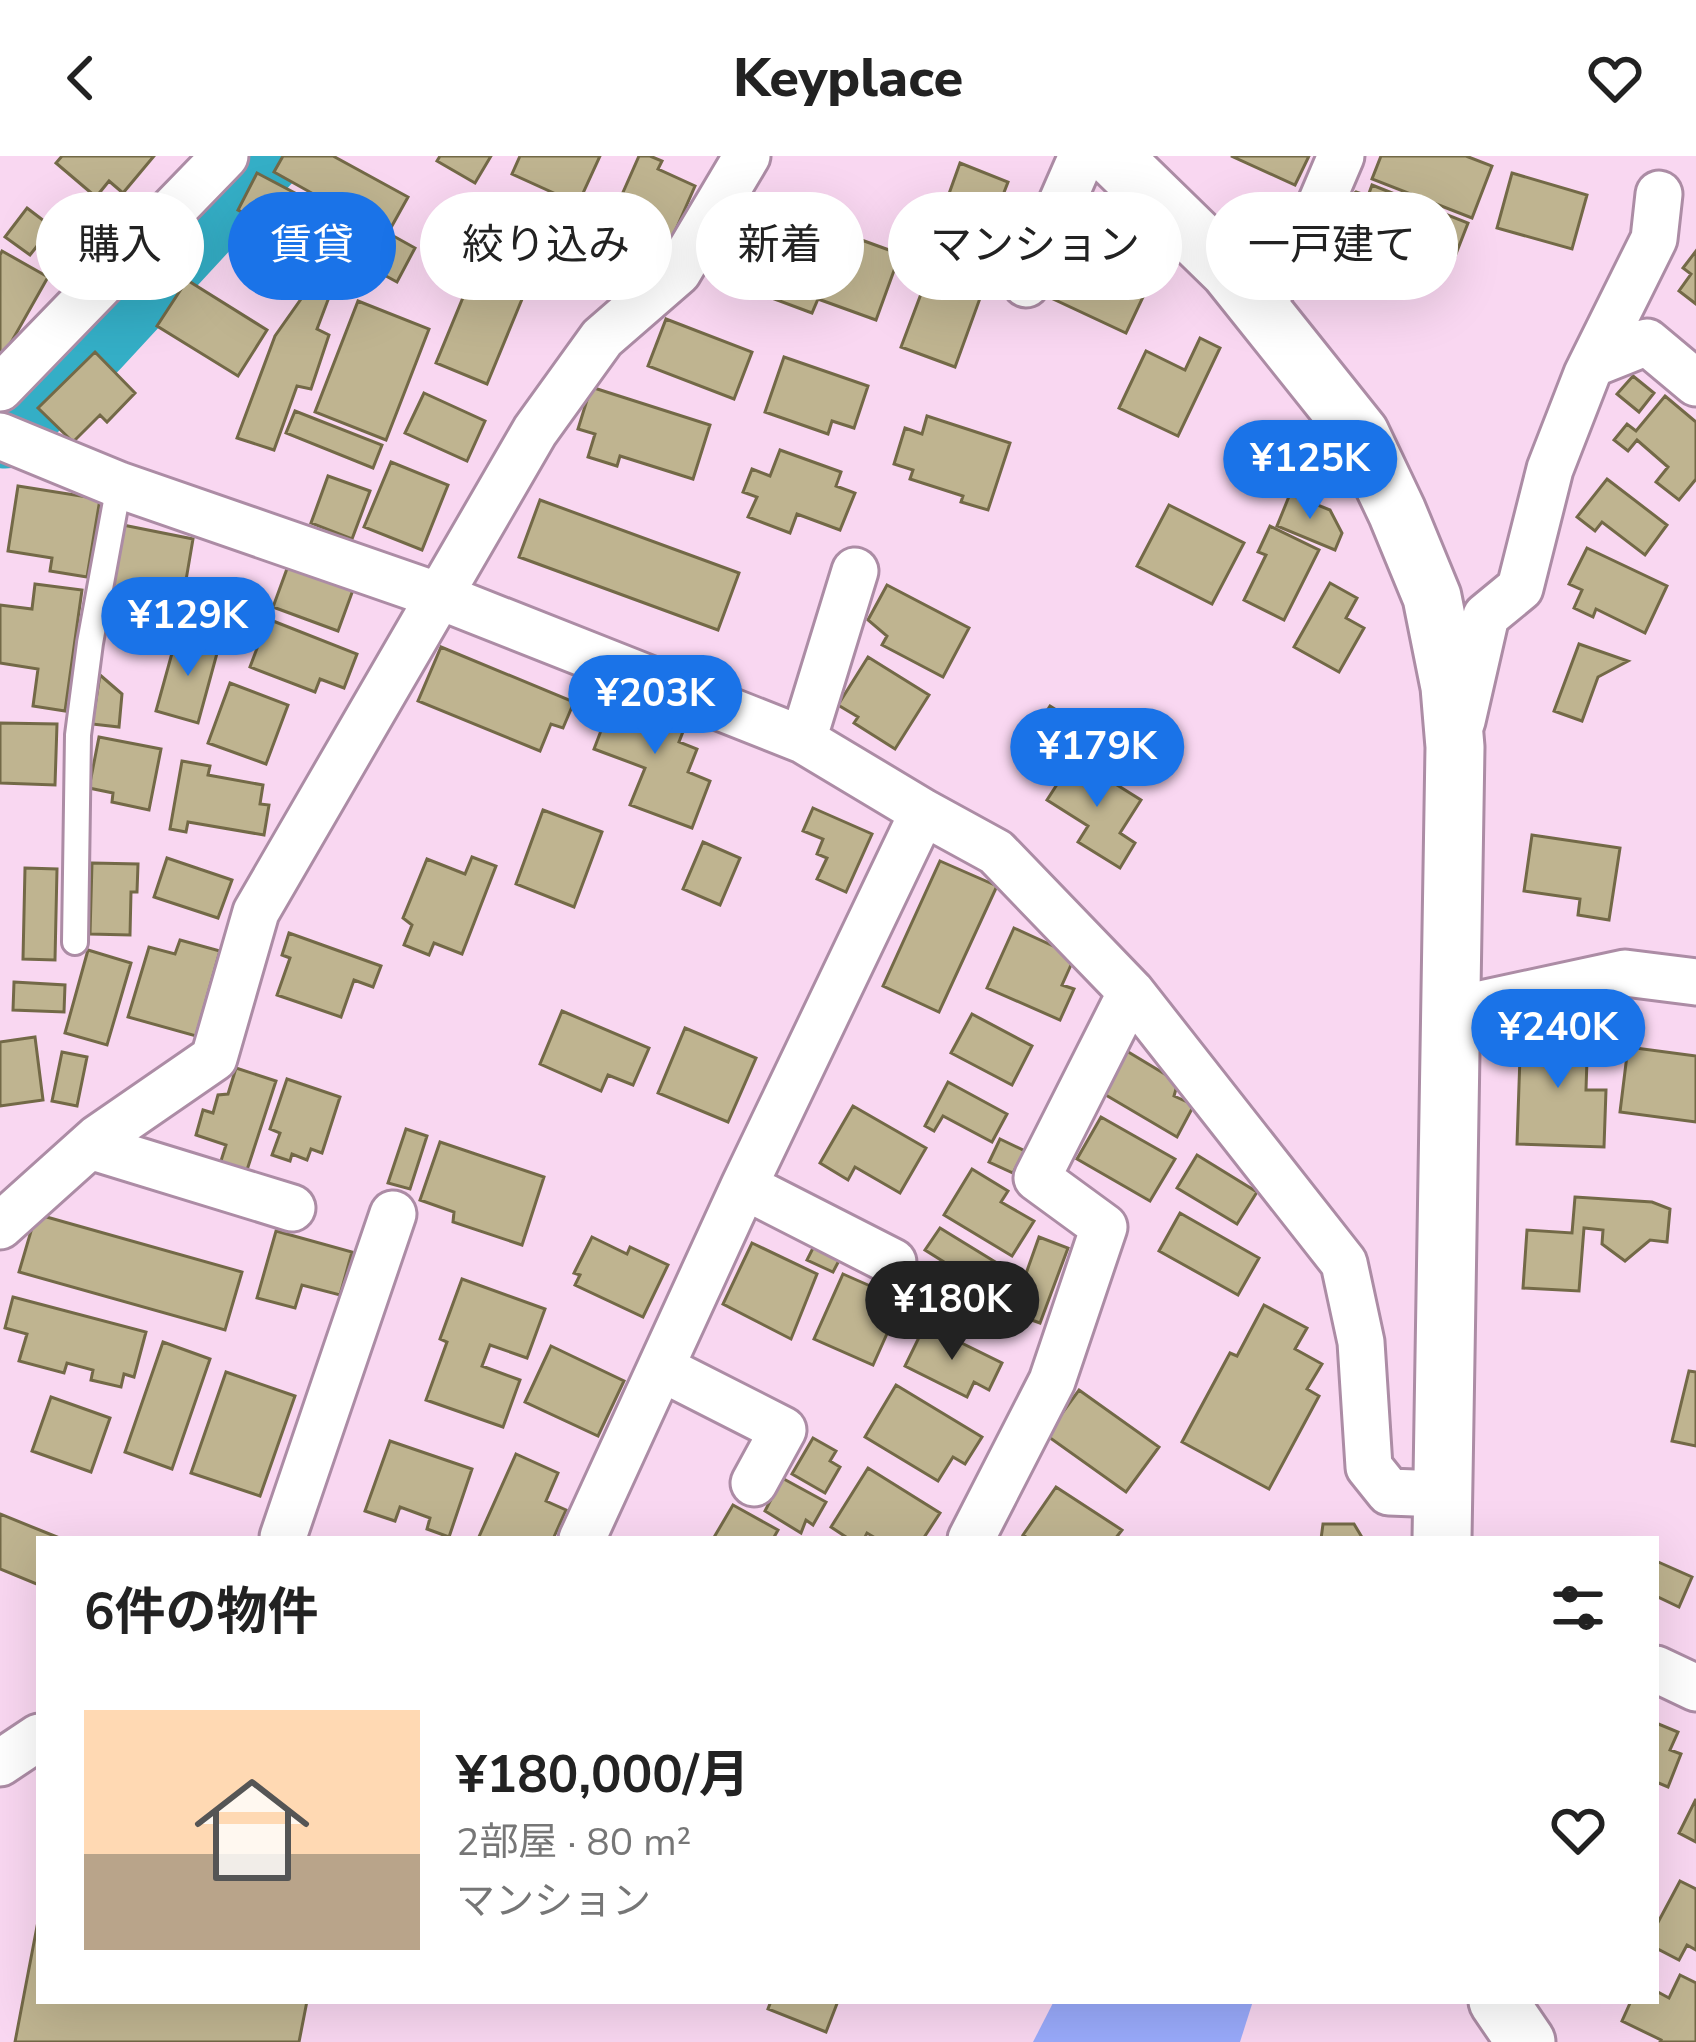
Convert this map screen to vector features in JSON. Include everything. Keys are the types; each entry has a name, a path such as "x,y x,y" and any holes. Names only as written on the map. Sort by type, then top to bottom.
{"street":[{"path":"0,388 225,156"},
{"path":"0,1226 90,1146 214,1058 256,912 535,431 602,338 679,272 747,156"},
{"path":"1066,192 1082,156"},
{"path":"0,436 119,485 439,596 803,740 996,852 1131,992 1344,1262 1361,1342 1369,1467 1389,1492 1441,1516 1455,747 1450,687 1432,597 1360,434 1228,270 1112,156"},
{"path":"1259,309 1316,217 1341,156"},
{"path":"1455,747 1486,616 1520,588 1550,470 1592,364 1654,239 1658,194"},
{"path":"1592,364 1647,342 1696,383"},
{"path":"803,740 855,571"},
{"path":"583,1536 923,812"},
{"path":"1449,1011 1625,973 1696,982"},
{"path":"975,1536 1052,1381 1103,1227 1036,1178 1131,992"},
{"path":"90,1146 292,1208"},
{"path":"744,1186 893,1262"},
{"path":"282,1536 394,1214"},
{"path":"661,1368 784,1430 754,1483"},
{"path":"1659,1671 1696,1688"},
{"path":"1500,2004 1526,2042"}],"lane":[{"path":"75,942 78,735 119,485"}],"shaded area":[{"path":"1052,2004 1252,2004 1240,2042 1033,2042"}],"building":[{"path":"62,156 154,156 124,192 109,181 100,192 90,192 56,163"},
{"path":"283,156 333,156 408,197 396,219 396,192 310,192 274,172"},
{"path":"440,156 491,156 475,183 437,161"},
{"path":"520,156 600,156 584,192 552,192 512,174"},
{"path":"639,156 662,161 658,169 695,186 672,238 672,192 623,192"},
{"path":"1231,156 1309,156 1295,185"},
{"path":"1381,156 1466,156 1492,166 1472,218 1458,213 1458,192 1405,192 1372,179"},
{"path":"960,163 1008,182 1004,192 950,192"},
{"path":"257,173 293,192 247,192"},
{"path":"1512,173 1587,195 1572,249 1497,228"},
{"path":"27,208 36,215 36,247 30,255 5,237"},
{"path":"1458,219 1468,223 1458,249"},
{"path":"396,237 415,248 396,281"},
{"path":"864,241 888,250 888,287 876,320 821,300 864,300"},
{"path":"2,251 36,270 36,298 0,362"},
{"path":"1696,251 1696,304 1679,291 1691,274 1683,268"},
{"path":"204,291 267,330 238,376 157,326 174,300 204,300"},
{"path":"300,300 328,300 317,329 329,335 311,389 297,386 274,450 237,438 275,336"},
{"path":"462,300 522,300 487,384 436,363"},
{"path":"777,300 818,300 812,313"},
{"path":"919,300 979,300 955,367 901,347"},
{"path":"1055,300 1142,300 1126,333"},
{"path":"358,301 429,329 386,440 315,412"},
{"path":"666,319 752,352 734,399 648,366"},
{"path":"1200,338 1220,348 1178,436 1119,408 1146,351 1185,370"},
{"path":"95,352 135,393 107,422 100,415 73,442 38,408"},
{"path":"784,357 868,386 854,428 832,421 828,434 765,412"},
{"path":"1633,376 1654,393 1639,412 1617,394"},
{"path":"591,387 710,425 693,479 620,456 617,466 588,457 595,434 578,429"},
{"path":"424,393 485,421 467,461 405,433"},
{"path":"1665,396 1696,422 1696,479 1679,500 1656,482 1668,467 1637,440 1628,451 1614,440 1627,424 1636,431"},
{"path":"295,411 382,445 373,468 286,433"},
{"path":"927,416 1010,443 988,510 961,502 963,496 910,479 913,470 894,464 905,428 922,434"},
{"path":"780,450 841,472 836,486 855,493 840,530 797,514 790,533 748,517 757,497 743,492 752,469 770,476"},
{"path":"391,462 448,485 422,550 364,527"},
{"path":"328,476 370,491 352,539 311,523"},
{"path":"1607,479 1667,525 1645,555 1602,522 1595,531 1577,517"},
{"path":"18,486 100,499 87,577 50,571 52,558 8,551"},
{"path":"1290,494 1330,510 1342,533 1335,550 1277,526"},
{"path":"540,500 739,573 718,630 519,557"},
{"path":"1169,505 1244,543 1212,604 1137,566"},
{"path":"123,525 193,539 185,586 170,583 168,595 148,591 141,627 105,620"},
{"path":"1270,526 1319,550 1284,620 1244,600 1266,555 1258,552"},
{"path":"1587,548 1667,586 1645,633 1596,609 1593,617 1574,608 1582,590 1569,584"},
{"path":"288,566 353,590 338,631 273,607"},
{"path":"1330,583 1357,598 1346,618 1364,628 1339,672 1294,647"},
{"path":"35,584 82,590 65,711 33,706 38,669 0,663 0,605 32,609"},
{"path":"887,585 969,628 943,677 882,645 887,636 868,620"},
{"path":"268,619 357,654 344,688 320,679 315,692 250,667"},
{"path":"177,635 219,646 198,723 156,711"},
{"path":"1579,644 1628,661 1598,677 1582,721 1554,711"},
{"path":"441,647 574,702 563,728 551,724 540,751 418,701"},
{"path":"868,657 929,695 895,749 854,723 858,717 838,705"},
{"path":"100,675 122,694 119,727 92,724"},
{"path":"230,683 288,705 266,764 208,743"},
{"path":"617,689 689,716 679,742 697,749 688,772 710,781 692,828 630,805 645,768 594,749"},
{"path":"1050,706 1069,718 1045,753 1027,742"},
{"path":"0,723 57,724 55,785 0,783"},
{"path":"99,737 161,749 149,810 112,802 113,793 89,788"},
{"path":"1074,758 1141,800 1120,833 1135,843 1120,868 1078,842 1088,826 1047,800"},
{"path":"182,761 210,766 208,775 263,785 260,804 269,805 264,835 188,822 186,832 170,829"},
{"path":"813,808 872,834 846,892 817,879 827,858 817,854 823,839 803,831"},
{"path":"543,810 602,832 574,907 516,884"},
{"path":"1532,835 1620,848 1609,920 1578,915 1580,899 1524,891"},
{"path":"703,842 740,858 720,905 683,889"},
{"path":"472,857 496,866 462,954 434,943 429,955 404,945 412,925 403,918 427,859 465,874"},
{"path":"167,858 232,880 218,918 154,897"},
{"path":"940,861 997,886 939,1012 883,986"},
{"path":"92,863 138,864 137,892 131,892 130,935 90,934"},
{"path":"25,868 57,869 55,960 23,959"},
{"path":"1014,928 1075,956 1062,985 1074,989 1060,1020 987,988"},
{"path":"289,933 381,966 373,987 354,980 341,1017 277,995 290,958 282,955"},
{"path":"180,940 220,951 196,1036 128,1017 149,947 175,954"},
{"path":"88,950 131,963 107,1045 65,1033"},
{"path":"14,982 65,985 64,1012 13,1010"},
{"path":"562,1011 649,1048 633,1085 608,1075 601,1091 540,1064"},
{"path":"972,1014 1032,1046 1012,1085 951,1053"},
{"path":"1521,1027 1588,1029 1586,1090 1606,1090 1604,1147 1517,1144"},
{"path":"685,1028 756,1058 728,1122 658,1093"},
{"path":"35,1037 43,1100 0,1106 0,1042"},
{"path":"1628,1047 1696,1056 1696,1122 1620,1112"},
{"path":"1125,1050 1178,1082 1174,1096 1194,1105 1177,1137 1104,1094"},
{"path":"62,1052 87,1057 77,1106 52,1101"},
{"path":"236,1068 276,1081 246,1173 220,1164 226,1145 196,1135 203,1110 213,1113 218,1095 228,1094"},
{"path":"287,1079 340,1097 322,1153 311,1149 307,1160 292,1154 290,1161 272,1155 280,1133 270,1129"},
{"path":"948,1082 1007,1114 992,1142 943,1116 934,1131 925,1126"},
{"path":"853,1106 926,1148 900,1193 855,1167 848,1180 820,1163"},
{"path":"1101,1117 1175,1159 1150,1201 1077,1159"},
{"path":"406,1129 427,1136 410,1189 388,1183"},
{"path":"1000,1139 1025,1151 1013,1173 989,1162"},
{"path":"440,1142 544,1177 522,1245 453,1222 454,1212 420,1200"},
{"path":"1197,1155 1257,1192 1237,1224 1177,1188"},
{"path":"972,1169 1008,1191 1001,1202 1034,1221 1012,1256 944,1215"},
{"path":"1575,1197 1652,1202 1670,1209 1667,1242 1650,1240 1625,1261 1602,1244 1603,1230 1584,1228 1579,1291 1523,1288 1527,1230 1572,1233"},
{"path":"1180,1213 1259,1258 1238,1295 1159,1251"},
{"path":"36,1214 242,1272 225,1330 19,1272"},
{"path":"940,1228 1010,1271 986,1311 933,1279 944,1262 925,1250"},
{"path":"276,1231 352,1252 340,1295 302,1285 295,1308 257,1298"},
{"path":"592,1237 627,1254 630,1247 668,1265 643,1317 575,1285 580,1275 574,1273"},
{"path":"1039,1237 1068,1248 1040,1323 1012,1313"},
{"path":"817,1240 843,1253 833,1272 807,1260"},
{"path":"752,1243 817,1274 791,1339 723,1304"},
{"path":"843,1274 902,1300 873,1365 814,1339"},
{"path":"462,1279 545,1309 527,1358 490,1345 482,1366 520,1380 503,1427 426,1400 447,1342 440,1339"},
{"path":"13,1297 146,1332 134,1377 124,1374 121,1387 91,1380 93,1370 67,1363 64,1373 19,1361 27,1334 5,1328"},
{"path":"1264,1305 1307,1328 1295,1349 1322,1364 1307,1389 1319,1396 1269,1489 1182,1442 1230,1353 1237,1356"},
{"path":"925,1325 1002,1363 989,1390 974,1382 967,1397 905,1366"},
{"path":"163,1342 210,1359 172,1469 125,1452"},
{"path":"551,1346 624,1381 598,1436 525,1402"},
{"path":"1689,1371 1696,1372 1696,1446 1672,1441"},
{"path":"226,1372 295,1396 260,1496 191,1473"},
{"path":"896,1385 982,1437 965,1464 953,1457 938,1481 865,1437"},
{"path":"1079,1390 1159,1447 1126,1492 1046,1435"},
{"path":"51,1397 110,1418 91,1472 32,1451"},
{"path":"813,1438 836,1451 830,1461 840,1467 825,1493 792,1474"},
{"path":"390,1441 472,1469 449,1536 427,1529 430,1518 400,1507 395,1521 365,1511"},
{"path":"516,1454 558,1473 546,1501 566,1510 554,1536 479,1536"},
{"path":"868,1468 940,1513 925,1536 844,1536 831,1527"},
{"path":"782,1478 826,1502 813,1525 806,1520 801,1533 765,1511"},
{"path":"1056,1487 1122,1530 1117,1536 1023,1535"},
{"path":"733,1505 778,1530 775,1536 715,1536"},
{"path":"0,1514 55,1536 36,1536 36,1584 0,1569"},
{"path":"1323,1524 1354,1524 1361,1536 1321,1536"},
{"path":"1659,1562 1692,1577 1679,1607 1659,1597"},
{"path":"1659,1724 1678,1732 1670,1750 1681,1754 1668,1787 1659,1783"},
{"path":"1696,1799 1696,1842 1679,1833"},
{"path":"1680,1881 1696,1889 1696,1950 1687,1945 1679,1960 1659,1950 1659,1920"},
{"path":"36,1932 36,2004 306,2004 299,2042 15,2042"},
{"path":"1680,1975 1696,1983 1696,2042 1660,2042 1622,2021 1630,2004 1659,2004 1659,1993 1669,1998"},
{"path":"770,2004 837,2004 826,2032 768,2009"}],"waterway":[{"path":"5,428 262,156"}]}
